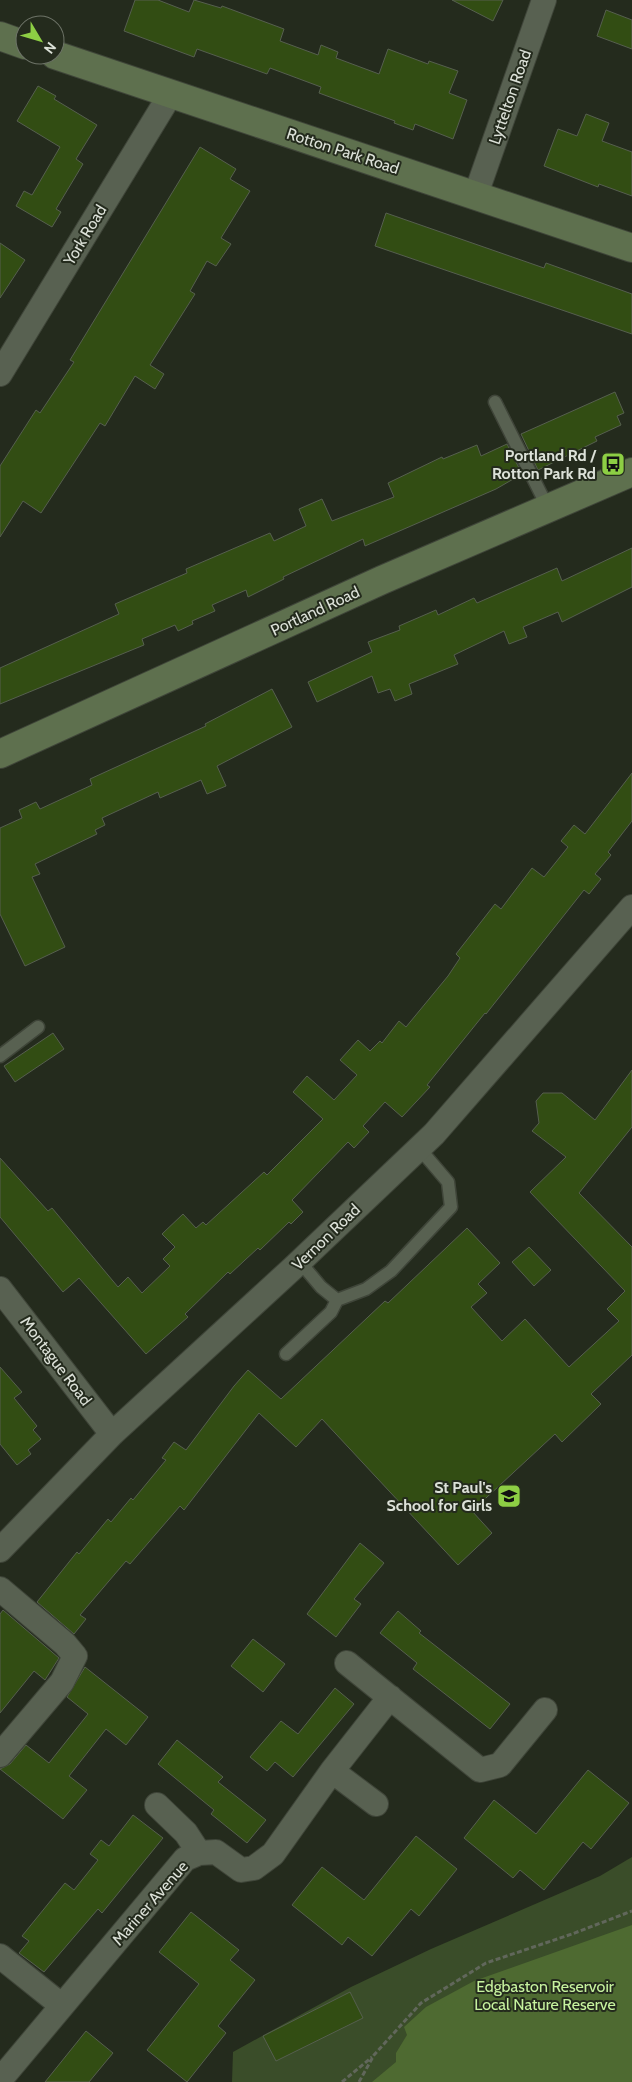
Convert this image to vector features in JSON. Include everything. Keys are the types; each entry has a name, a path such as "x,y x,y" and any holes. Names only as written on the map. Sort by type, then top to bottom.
{"main road":[{"path":"0,36 15,41"},
{"name":"Rotton Park Road","path":"65,58 170,95 476,194 632,248"},
{"name":"Portland Road","path":"0,754 382,580 632,472"}],"street":[{"name":"Lyttelton Road","path":"476,194 544,0"},
{"name":"York Road","path":"0,374 170,95"},
{"name":"Vernon Road","path":"0,1550 112,1434 300,1262 419,1148 558,995 632,907"},
{"name":"Montague Road","path":"0,1289 112,1434"},
{"path":"0,1589 65,1644 75,1656 62,1682 0,1755"},
{"path":"347,1663 480,1770 500,1765 545,1710"},
{"name":"Mariner Avenue","path":"0,2080 185,1859 199,1853 216,1852 241,1870 254,1868 273,1854 332,1770 390,1697"},
{"path":"332,1770 376,1804"},
{"path":"157,1805 186,1833 199,1853"},
{"path":"0,1956 61,2006"}],"lane":[{"path":"496,402 548,508"},
{"path":"0,1056 38,1027"},
{"path":"286,1354 330,1312 337,1300 366,1290 391,1271 451,1207 448,1182 419,1148"},
{"path":"300,1262 321,1287 337,1300"}],"path":[{"path":"342,2082 374,2056 421,2003 486,1963 572,1934 632,1911"},
{"path":"359,2082 374,2056"}],"green space":[{"name":"Edgbaston Reservoir Local Nature Reserve","path":"632,1857 632,2082 232,2082 233,2052 351,1987 431,1949 600,1876"}],"shaded area":[{"path":"632,1925 632,2082 372,2082 396,2062 396,2053 407,2035 404,2027 426,2007 474,1981"}],"building":[{"path":"135,0 158,0 189,12 194,0 221,8 222,6 284,29 280,41 318,55 321,45 338,52 336,58 379,74 388,49 428,64 429,61 458,71 449,93 467,100 453,139 415,124 413,130 394,123 395,121 319,93 321,87 270,68 267,74 197,49 194,57 124,31"},
{"path":"452,0 503,0 493,21"},
{"path":"606,10 632,20 632,49 597,36"},
{"path":"38,86 56,96 54,99 97,125 76,159 83,164 56,209 61,212 52,227 16,206 24,191 32,195 60,147 17,121"},
{"path":"586,114 609,123 602,141 632,152 632,196 599,184 598,187 544,166 558,129 577,136"},
{"path":"200,147 236,169 230,179 250,191 221,238 231,244 216,266 207,261 190,291 195,294 150,365 164,374 155,389 135,376 105,426 100,423 41,513 23,501 0,537 0,466 36,410 40,413 74,362 70,360"},
{"path":"386,213 544,268 546,263 632,294 632,334 375,246"},
{"path":"0,243 25,260 0,298"},
{"path":"615,392 624,413 617,416 621,425 595,437 597,441 538,470 521,434"},
{"path":"507,444 522,474 496,489 365,546 363,539 283,577 284,579 248,597 246,590 212,605 215,611 192,621 193,624 178,631 175,625 142,639 144,645 0,704 0,668 119,614 115,604 187,573 186,569 270,533 274,541 306,526 299,509 322,499 332,521 394,497 388,483 442,457 443,459 477,445 481,456"},
{"path":"632,548 632,587 562,622 558,612 523,627 527,637 509,644 504,631 454,655 458,664 409,684 412,694 395,701 390,689 378,693 372,676 317,702 308,682 372,652 368,642 400,630 399,626 436,610 438,615 474,598 477,603 557,568 562,581"},
{"path":"272,689 292,727 217,766 226,786 207,794 201,780 160,798 158,792 102,818 105,825 95,830 97,834 35,864 40,874 32,877 65,947 25,966 0,914 0,828 22,818 19,810 36,802 40,809 92,785 90,779 206,726 205,724"},
{"path":"632,773 632,821 608,852 611,855 595,874 601,879 589,894 584,890 427,1085 430,1087 402,1117 385,1102 363,1126 369,1132 354,1148 348,1142 292,1200 303,1212 291,1224 289,1222 260,1250 258,1248 230,1274 228,1272 185,1314 188,1317 146,1354 79,1278 63,1292 0,1217 0,1158 48,1211 52,1208 118,1287 128,1277 142,1293 170,1266 163,1259 175,1247 162,1234 183,1214 196,1228 203,1222 206,1225 264,1172 267,1175 323,1119 293,1092 307,1076 334,1100 357,1075 340,1060 358,1040 370,1051 380,1041 382,1043 399,1021 406,1027 448,976 460,958 456,954 495,904 501,909 532,868 544,877 568,847 561,841 574,825 585,834"},
{"path":"53,1033 64,1049 15,1082 4,1066"},
{"path":"632,1070 632,1127 579,1193 632,1247 632,1355 591,1394 601,1404 562,1442 555,1434 472,1511 492,1533 458,1565 322,1419 296,1447 259,1413 184,1510 180,1506 130,1564 126,1561 80,1615 86,1619 74,1634 37,1602 77,1552 79,1554 108,1519 111,1522 131,1498 133,1500 166,1460 162,1458 174,1442 186,1450 248,1370 281,1399 385,1301 388,1303 467,1228 500,1263 478,1284 487,1293 471,1307 502,1341 525,1319 569,1367 619,1321 607,1309 625,1291 530,1192 566,1157 532,1131 539,1123 536,1101 543,1093 562,1093 595,1120"},
{"path":"529,1247 551,1270 534,1286 512,1262"},
{"path":"0,1367 22,1392 14,1398 37,1426 33,1430 41,1439 28,1450 31,1454 17,1465 0,1444"},
{"path":"360,1543 384,1563 354,1599 361,1604 336,1637 307,1614"},
{"path":"3,1610 59,1658 45,1680 34,1671 0,1713 0,1614"},
{"path":"398,1611 421,1631 419,1633 510,1704 490,1729 413,1669 417,1663 380,1633"},
{"path":"253,1639 285,1664 263,1692 231,1666"},
{"path":"85,1667 148,1717 126,1745 106,1729 69,1776 87,1790 63,1819 0,1769 10,1764 26,1745 49,1763 88,1714 67,1697"},
{"path":"335,1688 354,1704 293,1777 275,1762 267,1771 250,1757 281,1721 298,1734"},
{"path":"177,1740 223,1777 218,1782 266,1820 247,1843 211,1814 214,1810 158,1764"},
{"path":"588,1770 629,1803 591,1849 583,1842 544,1890 520,1870 513,1878 464,1838 494,1800 536,1834"},
{"path":"133,1815 163,1838 102,1913 98,1909 44,1972 19,1953 29,1941 22,1936 65,1883 74,1890 98,1860 90,1854 101,1840 109,1846"},
{"path":"416,1836 457,1869 419,1916 411,1909 372,1956 348,1937 342,1945 292,1905 322,1867 364,1900"},
{"path":"191,1912 239,1950 230,1960 255,1980 218,2026 226,2033 187,2082 147,2050 199,1984 159,1952"},
{"path":"350,1992 363,2018 276,2061 263,2036"},
{"path":"86,2031 113,2053 89,2082 45,2082"}],"place":[{"name":"Portland Rd / Rotton Park Rd","path":"613,464"},
{"name":"St Paul's School for Girls","path":"509,1496"}]}
